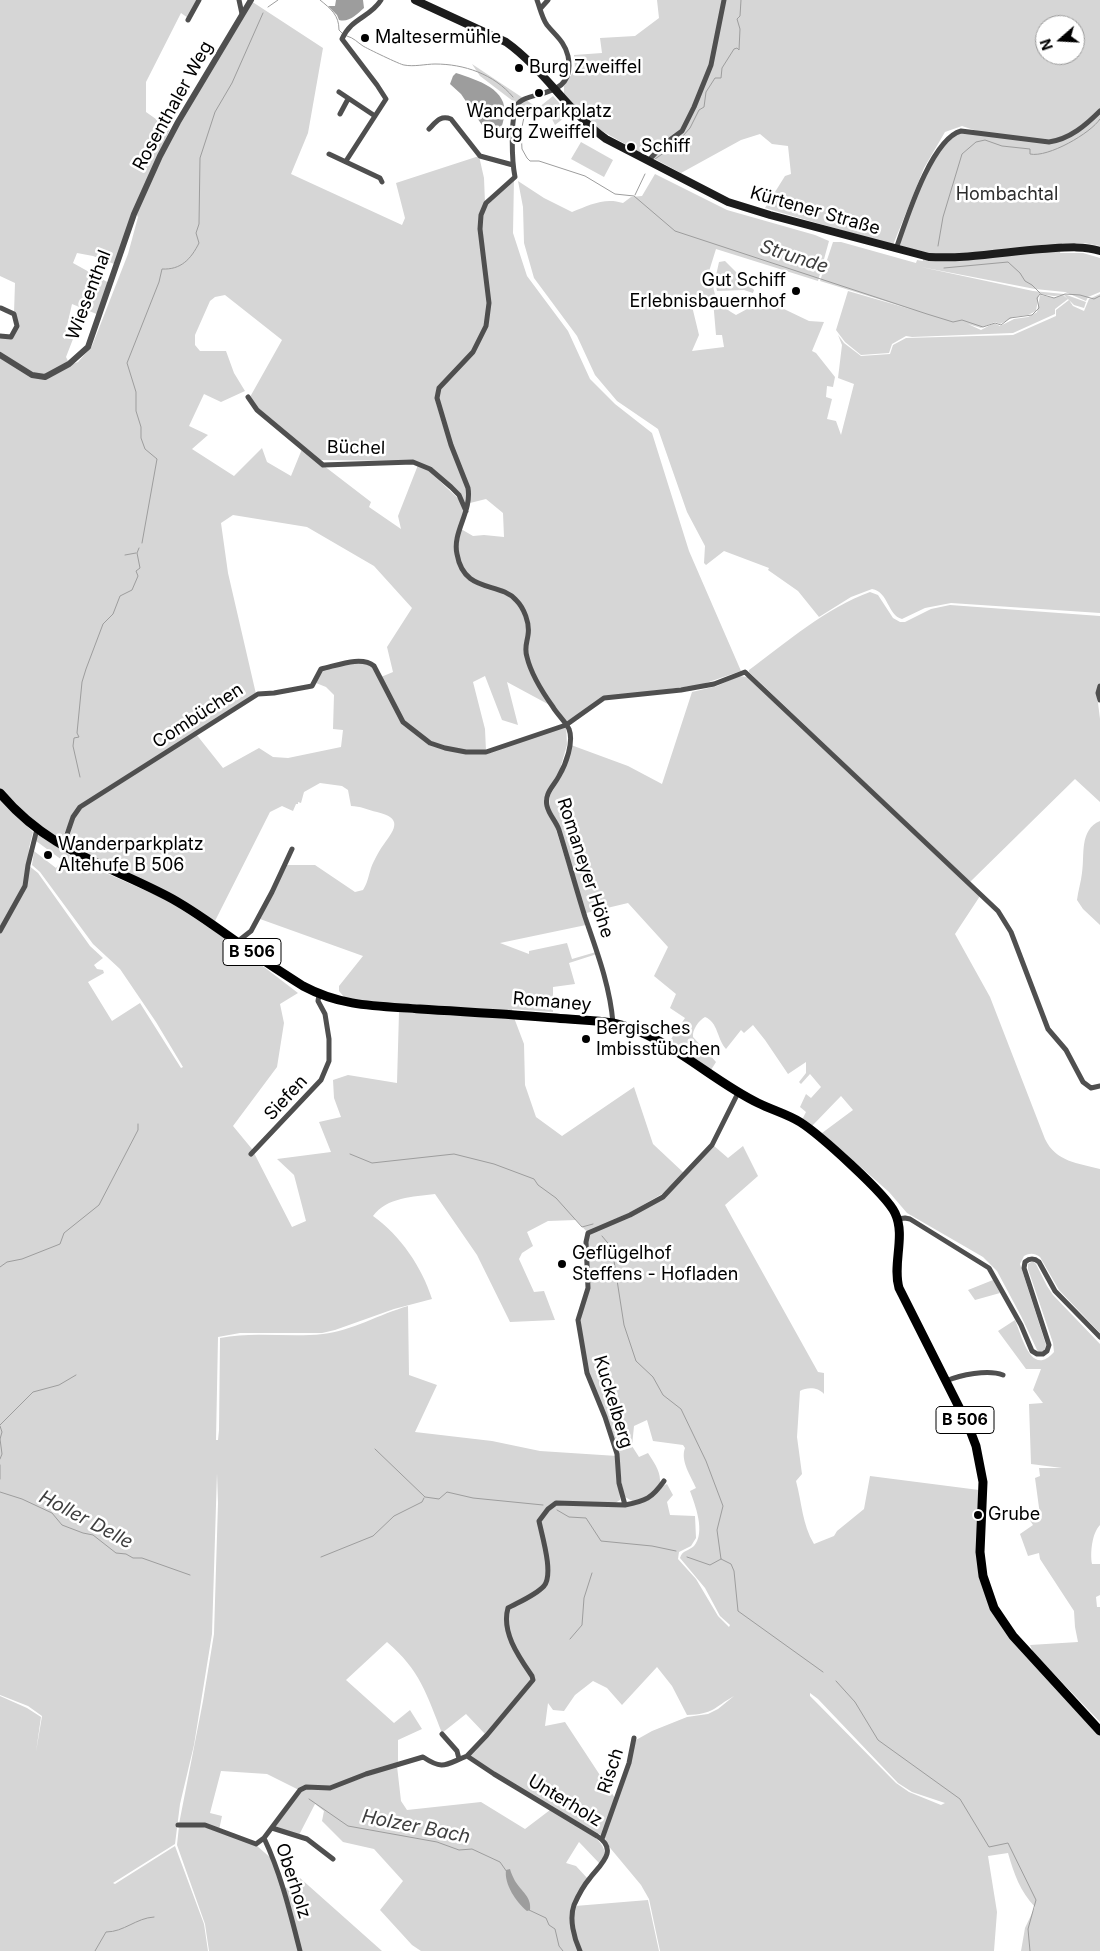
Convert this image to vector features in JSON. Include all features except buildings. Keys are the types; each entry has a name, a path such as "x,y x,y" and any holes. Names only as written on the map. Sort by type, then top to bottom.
{"main road":[{"name":"Kürtener Straße","path":"415,0 506,42 518,50 591,129 606,139 728,202 929,257 951,258 1068,247 1093,248 1100,251"},
{"name":"B 506","path":"0,793 21,816 62,846 168,896 319,995"},
{"name":"Romaney","path":"319,995 367,1006 613,1023 633,1029 666,1045 738,1093 799,1121 820,1137 889,1203 898,1219"},
{"name":"B 506","path":"898,1219 897,1276 899,1288 970,1430 981,1464 984,1489 980,1552 985,1585 997,1614 1018,1642 1100,1731"}],"street":[{"name":"Rosenthaler Weg","path":"188,20 199,0"},
{"path":"239,0 242,14"},
{"name":"Rosenthaler Weg","path":"134,214 160,156 178,122 251,0"},
{"path":"346,161 385,103 385,96 343,42 344,35 347,29 372,10 381,0"},
{"path":"537,0 546,23 563,42 568,55 566,75 555,90 524,99 518,104 514,120 512,165 515,177 486,203 481,215 480,229 489,303 486,326 473,352 438,388 437,398 445,430 468,488 470,499 456,543 460,566 470,578 483,587 506,593 516,599 525,612 528,632 524,649 529,666 552,706 566,725 604,698 681,690 714,684 745,672 998,911 1010,932 1048,1029 1066,1050 1083,1082 1091,1088 1100,1086"},
{"path":"540,9 548,0"},
{"path":"648,161 663,145 682,131 694,108 712,65 724,0"},
{"path":"338,92 375,116"},
{"path":"340,114 348,99"},
{"path":"896,249 924,175 949,136 961,131 1049,142 1057,141 1075,132 1100,111"},
{"path":"429,129 439,119 444,117 451,119 480,156 512,165"},
{"path":"329,154 380,178 382,182"},
{"name":"Wiesenthal","path":"0,356 32,375 45,377 81,355 88,347 93,335 134,214"},
{"path":"0,336 11,337 18,326 14,314 1,308"},
{"name":"Büchel","path":"248,397 256,410 323,464 413,462 430,468 451,487 459,495 467,512"},
{"name":"Combüchen","path":"62,846 73,817 80,807 258,694 312,686 321,669 362,660 369,662 377,672 403,722 430,743 444,748 466,752 486,752 566,725"},
{"path":"1100,686 1098,693 1100,700"},
{"name":"Romaneyer Höhe","path":"566,725 570,734 567,754 560,776 547,796 546,804 558,828 597,951 611,1006 613,1023"},
{"path":"0,931 25,886 37,829"},
{"path":"237,942 251,930 272,892 292,849"},
{"name":"Siefen","path":"251,1154 321,1080 328,1061 329,1039 325,1014 318,1001 319,995"},
{"name":"Kuckelberg","path":"625,1504 619,1482 617,1454 605,1417 587,1373 578,1320 588,1288 586,1242 588,1233 630,1215 663,1197 686,1175 712,1145 738,1093"},
{"path":"898,1219 910,1219 989,1268 1021,1326 1032,1351 1037,1354 1043,1354 1047,1351 1049,1345 1024,1268 1025,1262 1029,1259 1035,1259 1040,1262 1055,1290 1100,1337"},
{"path":"946,1381 962,1375 997,1372 1003,1375"},
{"path":"264,1838 300,1790 306,1787 330,1788 366,1774 424,1757 436,1766 443,1766 466,1756 487,1735 533,1680 516,1652 505,1616 508,1608 544,1586 547,1581 547,1558 539,1521 548,1509 556,1503 638,1503 652,1497 664,1481"},
{"path":"442,1734 457,1751 459,1759"},
{"name":"Risch","path":"602,1839 629,1762 634,1738"},
{"name":"Unterholz","path":"466,1756 602,1839 607,1851 606,1858 589,1879 574,1906 574,1931 580,1951"},
{"name":"Oberholz","path":"178,1825 199,1824 256,1844 264,1838 283,1886 300,1951"},
{"name":"Oberholz","path":"272,1828 307,1839 333,1859"}],"green space":[{"path":"0,0 198,0 188,18 181,13 146,82 146,112 170,129 133,213 117,265 93,256 77,253 73,263 109,283 99,315 72,304 64,339 68,337 73,339 66,357 70,365 78,362 92,346 128,254 138,217 136,213 160,157 251,1 323,48 308,133 291,174 402,225 405,218 396,183 479,156 484,178 485,203 481,215 479,229 488,302 485,326 473,352 437,387 435,399 467,490 467,504 429,468 413,461 317,460 257,410 250,397 282,340 225,295 215,297 210,301 195,335 195,345 200,351 226,351 234,373 245,391 221,402 204,394 189,426 208,435 192,449 234,476 262,448 267,462 291,476 302,449 371,502 369,507 401,529 398,516 418,465 428,470 466,506 458,532 456,549 460,566 466,573 458,551 461,529 473,536 504,537 503,513 486,499 470,503 470,488 451,443 438,398 439,388 474,353 487,327 489,303 480,229 482,215 487,204 514,178 513,233 527,276 568,331 590,379 615,404 652,433 689,551 741,671 700,685 604,697 566,722 557,709 507,682 518,725 502,720 485,676 473,682 485,729 486,751 466,752 444,748 430,742 403,720 381,677 393,672 387,647 412,608 374,566 307,527 233,515 221,523 228,573 256,694 81,805 73,815 62,838 58,840 22,813 0,789 0,336 11,337 18,326 14,313 15,283 0,276"},
{"name":"Hombachtal","path":"657,0 1100,0 1100,246 1084,243 1062,243 1060,253 1083,253 1100,258 1100,292 1088,297 1086,301 1065,292 1035,289 921,267 1033,291 1064,294 1086,302 1084,308 1074,305 1068,299 1055,309 1055,314 1013,333 906,336 892,344 889,353 861,355 845,342 836,330 848,291 917,311 820,281 833,242 841,242 916,263 917,260 923,261 923,252 900,246 921,186 937,154 946,142 956,134 977,131 962,126 945,132 924,168 893,245 765,208 785,176 791,174 788,146 772,144 760,134 741,140 681,173 653,158 663,144 649,153 643,154 593,126 564,95 564,86 575,69 574,55 602,53 600,38 635,36 659,18","holes":["1039,294 1063,295 1054,298 1040,295 1037,312 1028,317 1014,319 1000,326 994,323 981,330 968,324 981,328 995,322 1000,324 1014,317 1028,315 1036,311"]},
{"path":"472,64 538,108 553,96 569,114 555,125 551,117 526,111 480,76"},
{"path":"581,142 613,160 604,177 571,159"},
{"path":"655,174 727,210 815,235 829,241 818,281 716,249 706,281 713,284 717,299 736,315 749,308 751,300 761,303 763,299 809,321 824,322 812,351 816,353 835,377 833,387 827,386 826,397 832,399 827,419 836,421 841,435 854,384 838,378 842,345 838,335 844,343 861,356 890,354 893,345 906,338 1013,335 1056,316 1056,310 1069,300 1073,306 1084,311 1089,299 1100,294 1100,613 951,603 925,608 902,619 893,613 882,594 872,589 851,597 819,617 798,591 768,570 769,568 724,551 706,565 704,563 705,546 687,512 658,429 617,401 595,375 577,336 534,278 524,243 523,207 518,181 544,198 572,212 603,201 623,203 631,197 642,196","holes":["713,300 716,335 722,335 724,347 692,351 699,335 691,302"]},
{"path":"725,261 754,290 753,293 744,290 717,291 715,280 719,262"},
{"path":"870,592 878,595 893,618 900,622 905,622 931,609 950,605 1100,616 1100,682 1097,695 1100,719 1100,802 1075,779 970,882 749,672 749,670 792,637 822,616"},
{"path":"361,661 373,666 402,722 444,749 486,752 566,724 567,745 558,776 544,800 553,820 586,925 500,943 529,954 529,951 567,943 572,959 596,952 597,954 569,963 575,984 553,987 553,1012 512,1009 513,1013 368,1004 345,998 339,991 339,986 363,956 260,919 286,865 315,865 355,892 363,890 372,864 394,828 394,824 390,817 385,814 351,806 348,790 342,786 320,783 304,792 301,803 298,802 296,804 293,811 282,806 270,812 215,921 67,845 74,817 82,807 196,734 223,768 259,748 273,757 288,758 341,747 343,730 333,729 334,695 326,687 316,683 322,670"},
{"path":"739,676 748,677 980,896 955,934 990,997 1045,1139 1055,1153 1061,1157 1100,1169 1100,1333 1059,1290 1040,1257 1028,1254 1024,1256 1020,1264 1046,1345 1044,1351 1038,1352 997,1271 983,1257 907,1213 889,1192 822,1133 853,1110 841,1096 812,1126 802,1120 806,1112 800,1107 806,1094 811,1098 821,1087 810,1074 801,1084 799,1082 806,1073 806,1062 788,1074 753,1025 744,1033 741,1030 726,1049 709,1019 705,1017 700,1020 695,1028 693,1037 716,1062 711,1070 646,1030 647,1028 669,1042 685,1018 670,1008 676,994 654,976 668,947 628,903 586,913 549,807 550,795 563,774 571,745 628,766 662,784 692,692 717,686"},
{"path":"0,799 33,832 29,848 28,865 38,873 90,946 103,958 94,965 97,969 103,970 104,973 88,982 112,1021 140,1003 181,1068 183,1067 156,1022 120,969 93,944 40,872 32,865 34,851 56,868 62,860 36,841 38,835 81,862 167,900 234,944 298,993 280,1004 284,1023 277,1067 233,1126 252,1149 292,1227 306,1221 294,1175 277,1159 331,1152 319,1122 341,1117 334,1098 333,1080 348,1075 397,1083 399,1012 513,1015 524,1044 525,1085 536,1117 562,1136 634,1087 653,1144 685,1174 662,1194 629,1213 587,1232 576,1220 548,1221 527,1232 533,1246 522,1253 519,1259 534,1292 544,1291 555,1320 510,1322 477,1255 435,1194 393,1201 373,1216 392,1232 409,1253 428,1287 432,1299 394,1309 322,1333 240,1333 218,1337 216,1440 218,1440 219,1430 220,1338 246,1335 323,1334 355,1326 408,1306 409,1375 437,1385 415,1432 492,1441 540,1451 617,1456 620,1500 615,1503 590,1502 590,1505 632,1505 649,1500 667,1484 673,1495 667,1502 670,1515 695,1516 696,1538 691,1546 679,1552 678,1559 696,1579 718,1616 729,1627 730,1625 720,1616 705,1588 680,1558 684,1552 694,1546 699,1533 698,1518 690,1491 696,1488 685,1463 685,1448 683,1445 653,1441 647,1420 634,1426 632,1446 639,1457 648,1453 659,1473 660,1485 651,1496 643,1500 634,1502 625,1497 617,1453 605,1416 587,1373 579,1319 590,1287 587,1242 590,1233 637,1212 671,1191 713,1145 728,1158 743,1146 758,1176 725,1205 818,1372 824,1373 824,1394 812,1388 800,1391 797,1437 802,1474 796,1481 810,1536 814,1544 834,1536 837,1531 864,1509 870,1476 979,1490 977,1518 978,1568 979,1578 988,1602 1008,1635 1100,1734 1100,1951 1021,1951 1025,1928 1035,1907 1025,1895 1018,1882 1008,1853 988,1856 997,1912 994,1951 660,1951 649,1899 641,1885 606,1843 605,1837 636,1740 652,1731 687,1717 708,1714 718,1709 734,1696 713,1710 687,1715 672,1686 657,1667 622,1705 607,1688 593,1681 575,1695 564,1711 553,1710 548,1703 545,1726 565,1722 615,1798 604,1833 601,1835 539,1800 468,1755 486,1735 466,1714 442,1733 427,1695 415,1673 387,1642 346,1680 394,1723 410,1710 422,1729 398,1740 398,1764 366,1773 330,1788 305,1787 299,1790 267,1774 221,1771 210,1813 222,1816 219,1830 200,1823 179,1824 203,1701 214,1634 218,1503 217,1473 212,1634 194,1745 180,1804 175,1844 113,1883 115,1884 175,1846 204,1924 208,1951 0,1951 0,1696 27,1708 41,1717 36,1752 42,1716 28,1706 0,1695","holes":["541,1527 548,1565 547,1580 538,1592 508,1608 507,1614 509,1632 513,1644 530,1670 531,1675 516,1653 511,1643 507,1631 506,1613 507,1607 535,1592 545,1580 547,1562","810,1693 818,1699 898,1783 912,1792 945,1803 941,1805 909,1792 896,1783 810,1696"]},
{"path":"1100,821 1100,925 1083,909 1077,900 1082,876 1086,837 1093,825"},
{"path":"1033,1261 1053,1295 1100,1344 1100,1525 1093,1538 1091,1554 1092,1564 1100,1564 1100,1595 1096,1597 1097,1607 1100,1607 1100,1722 1033,1652 1030,1645 1078,1642 1074,1611 1040,1559 1039,1553 1028,1556 1020,1534 1033,1525 1027,1516 1040,1515 1035,1478 1040,1476 1039,1468 1062,1468 1031,1464 1029,1404 1043,1403 1033,1390 1041,1369 1026,1369 998,1331 1015,1320 1024,1344 1033,1358 1039,1360 1046,1359 1054,1352 1053,1343 1028,1269 1028,1264"},
{"path":"993,1280 1000,1293 975,1300 968,1290"},
{"path":"397,1766 401,1801 407,1810 481,1802 525,1829 550,1810 582,1828 598,1840 603,1846 605,1853 600,1864 579,1842 566,1863 576,1866 588,1879 572,1916 580,1951 421,1951 412,1945 380,1910 403,1881 374,1849 343,1842 322,1821 324,1811 315,1804 299,1835 272,1827 301,1790 305,1788 330,1789"},
{"path":"199,1825 256,1845 273,1860 299,1951 209,1951 205,1924 177,1845 179,1826"},
{"path":"300,1878 382,1951 301,1951 285,1889"},
{"path":"648,1900 659,1951 581,1951 574,1929 575,1906"}],"shaded area":[{"path":"336,0 363,0 364,8 349,19 339,20 337,15 328,6 335,6"},
{"path":"456,73 490,87 502,99 504,107 503,122 500,129 494,135 488,134 461,94 450,84"},
{"path":"510,1869 515,1881 528,1898 530,1910 527,1911 519,1903 509,1887 506,1870"}],"waterway":[{"path":"268,7 278,0"},
{"name":"Strunde","path":"320,0 334,13 338,20 339,30 343,34"},
{"path":"655,159 674,146 690,128 699,110 704,107 706,92 715,78 721,78 722,68 734,49 737,48 739,50 740,29 737,19 740,16 741,0"},
{"path":"142,543 157,459 145,449 141,438 141,427 136,411 136,392 127,363 159,282 162,269 175,268 185,262 193,254 199,243 196,233 199,224 200,158 215,112 232,83 263,13"},
{"name":"Strunde","path":"347,36 370,50 404,65 446,64 478,72 497,82 513,97"},
{"name":"Strunde","path":"520,110 524,117 521,132 522,149 530,161 539,161 585,176 615,194 634,196 675,231 927,314 953,322 962,320 983,327 995,323 1001,325 1010,318 1032,315 1039,308 1037,298 1040,294 1054,298 1065,294 1080,295 1094,299 1100,296"},
{"path":"938,246 943,217 962,154 976,142 985,140 1002,146 1030,149 1030,154 1038,154 1058,148 1079,137 1100,119"},
{"path":"635,195 645,174"},
{"path":"944,268 1008,262 1020,273 1025,281 1040,293"},
{"path":"80,777 73,746 74,738 79,737 77,733 82,682 103,624 113,614 120,596 132,590 138,576 136,571 140,568 137,553 139,548"},
{"path":"125,555 136,553"},
{"path":"0,1267 7,1262 22,1259 60,1244 64,1233 99,1205 138,1130 138,1124"},
{"path":"350,1154 372,1163 454,1154 494,1164 534,1179 538,1185 556,1198 582,1227 593,1224"},
{"path":"602,1236 612,1248 624,1325 636,1361 653,1377 663,1395 681,1409 706,1461 723,1506 717,1530 721,1559 731,1564 734,1571 738,1611 823,1672"},
{"path":"0,1425 33,1392 59,1385 76,1375"},
{"path":"0,1426 2,1432 0,1439"},
{"path":"0,1439 2,1454 0,1459"},
{"path":"375,1449 425,1497 439,1499 447,1492 473,1498 543,1505"},
{"path":"0,1465 0,1479"},
{"name":"Holler Delle","path":"0,1492 22,1499 52,1513 62,1525 93,1535 116,1553 126,1554 133,1558 142,1558 190,1575"},
{"path":"321,1557 373,1536 394,1516 422,1502 424,1498"},
{"path":"557,1510 569,1517 586,1518 601,1541 652,1546 676,1551"},
{"path":"687,1557 710,1565 721,1559"},
{"path":"570,1639 582,1625 584,1598 592,1573"},
{"path":"836,1681 855,1702 878,1740 960,1799 989,1847 1008,1843 1036,1900 1028,1929 1030,1951"},
{"name":"Holzer Bach","path":"309,1799 348,1826 437,1842 459,1850 472,1849 500,1862 507,1872"},
{"name":"Holzer Bach","path":"529,1910 546,1918 549,1925 555,1929 559,1946 563,1951"},
{"path":"95,1951 106,1932 119,1930 141,1920 154,1917"}],"place":[{"name":"Maltesermühle","path":"365,38"},
{"name":"Burg Zweiffel","path":"519,68"},
{"name":"Wanderparkplatz Burg Zweiffel","path":"539,93"},
{"name":"Schiff","path":"631,147"},
{"name":"Gut Schiff Erlebnisbauernhof","path":"796,291"},
{"name":"Wanderparkplatz Altehufe B 506","path":"48,855"},
{"name":"Bergisches Imbisstübchen","path":"586,1039"},
{"name":"Geflügelhof Steffens - Hofladen","path":"562,1264"},
{"name":"Grube","path":"978,1515"}]}
